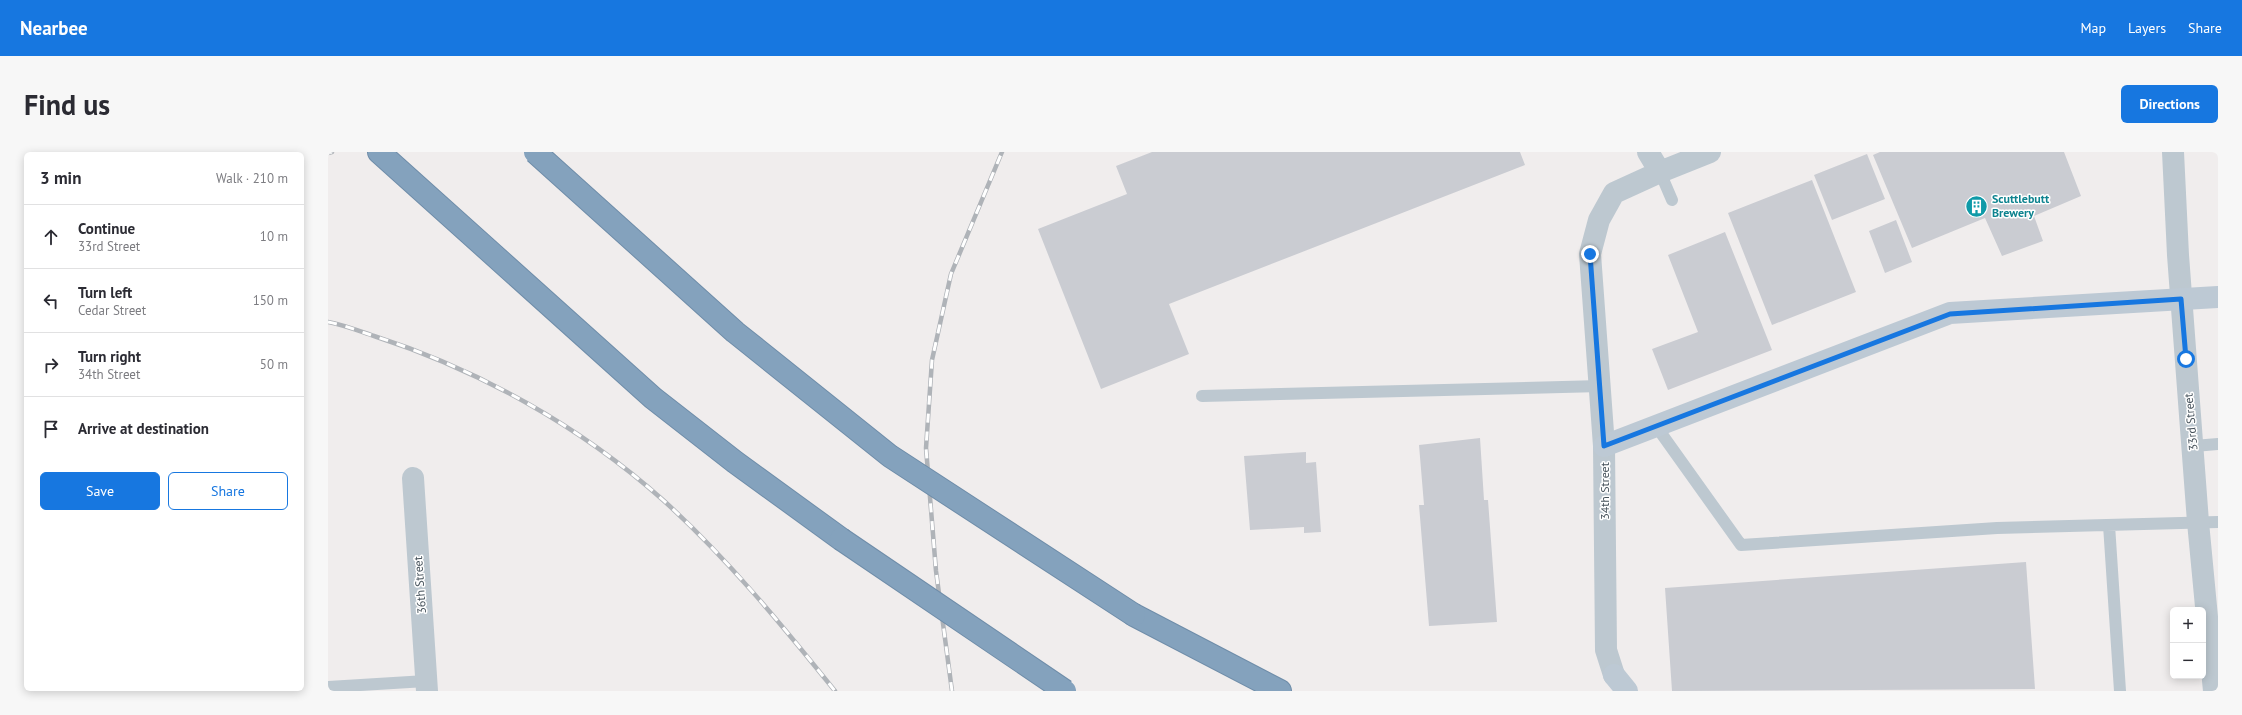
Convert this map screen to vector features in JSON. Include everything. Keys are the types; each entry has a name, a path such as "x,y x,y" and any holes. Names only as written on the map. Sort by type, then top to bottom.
{"highway":[{"path":"379,152 564,320 653,398 735,462 841,539 1065,691"},
{"path":"535,152 735,332 890,456 1134,615 1280,691"}],"street":[{"path":"1648,152 1660,172"},
{"name":"34th Street","path":"1621,683 1606,650 1604,446 1601,386 1590,254 1598,220 1614,193 1660,172 1710,152"},
{"name":"33rd Street","path":"2173,152 2181,299 2194,446 2208,522 2212,595 2214,691"},
{"path":"1604,446 1950,314 2218,296"},
{"name":"36th Street","path":"413,478 426,686"}],"lane":[{"path":"1660,172 1672,200"},
{"path":"1202,396 1601,386"},
{"path":"1656,426 1741,546 1997,528 2208,522"},
{"path":"2194,446 2218,444"},
{"path":"2109,525 2120,691"},
{"path":"328,687 426,686"}],"building":[{"path":"1152,152 1520,152 1525,165 1169,304 1189,354 1101,389 1038,229 1127,194 1116,166"},
{"name":"Scuttlebutt Brewery","path":"1880,152 2064,152 2081,196 2034,216 2043,241 2002,256 1985,218 1912,248 1873,155"},
{"path":"1867,154 1885,199 1832,220 1814,175"},
{"path":"1812,180 1856,292 1772,325 1728,213"},
{"path":"1896,220 1912,262 1885,273 1869,231"},
{"path":"1725,232 1772,350 1668,390 1652,349 1698,332 1668,255"},
{"path":"1480,438 1484,500 1488,500 1497,622 1429,626 1419,505 1424,505 1419,445"},
{"path":"1306,452 1306,463 1316,462 1321,532 1304,533 1304,527 1250,530 1244,456"},
{"path":"2026,562 2035,689 1672,691 1665,588"}],"railway":[{"path":"328,153 332,152"},
{"path":"952,691 936,571 926,448 932,360 951,274 1002,152"},
{"path":"328,322 351,328 413,350 490,383 527,403 598,448 663,500 709,545 753,592 835,691"}],"place":[{"name":"Scuttlebutt Brewery","path":"1976,206"}],"route":[{"path":"1590,254 1601,386 1604,446 1950,314 2181,299 2186,359"}]}
